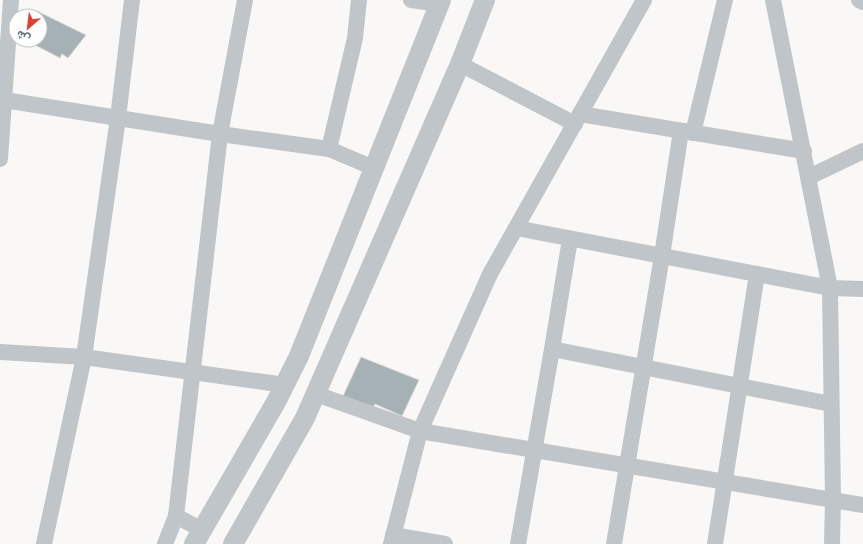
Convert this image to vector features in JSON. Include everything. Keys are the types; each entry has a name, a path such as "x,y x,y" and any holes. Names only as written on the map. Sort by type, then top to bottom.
{"street":[{"path":"0,159 11,0"},
{"path":"44,544 84,357 118,118 132,0"},
{"path":"165,544 176,516 220,134 245,0"},
{"path":"329,149 355,38 359,0"},
{"path":"176,516 198,537 276,402 298,356 440,2 411,0"},
{"path":"233,544 316,394 460,64 485,0"},
{"path":"445,544 392,540 420,431 490,274 644,0"},
{"path":"614,544 662,256 687,132 725,0"},
{"path":"773,0 830,288 833,500 832,544"},
{"path":"859,0 863,2"},
{"path":"460,64 577,119 687,132 804,151"},
{"path":"4,100 220,134 329,149 374,168"},
{"path":"809,177 863,150"},
{"path":"516,228 830,288 863,289"},
{"path":"518,544 570,239"},
{"path":"714,544 757,274"},
{"path":"327,284 358,297"},
{"path":"552,349 832,404"},
{"path":"0,352 84,357 285,384"},
{"path":"316,394 420,431 863,506"}],"building":[{"path":"48,16 86,35 68,58 62,54 60,58 41,48 48,48"},
{"path":"361,357 419,380 402,416 375,404 372,409 343,396"}]}
